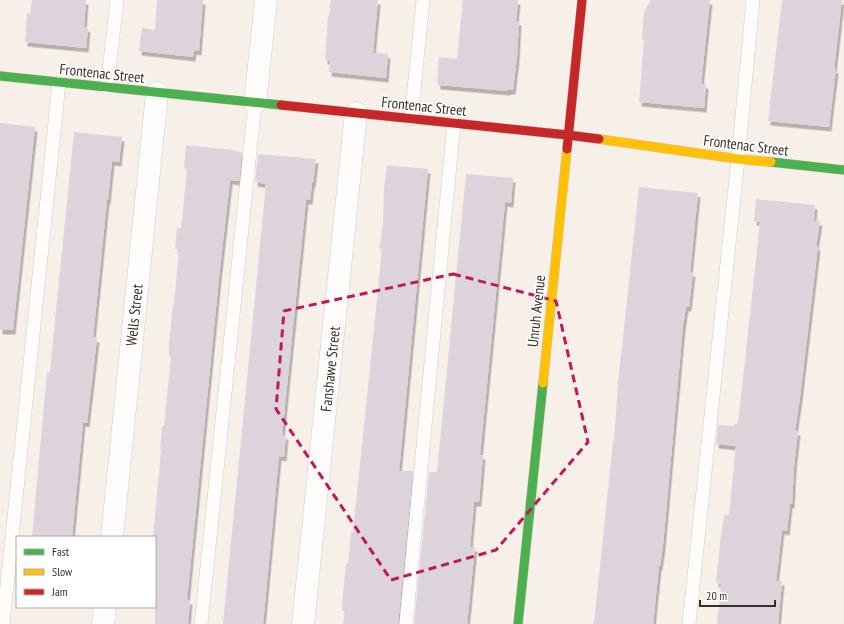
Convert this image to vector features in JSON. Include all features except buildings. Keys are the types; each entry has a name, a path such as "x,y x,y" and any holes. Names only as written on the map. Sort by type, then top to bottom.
{"street":[{"path":"254,103 266,0"},
{"name":"Unruh Avenue","path":"518,624 582,0"},
{"name":"Frontenac Street","path":"0,76 454,123 568,136 738,159 844,170"},
{"name":"Wells Street","path":"112,536 157,93"},
{"name":"Fanshawe Street","path":"304,624 356,114"},
{"path":"103,624 104,608"}],"lane":[{"path":"107,88 117,0"},
{"path":"411,119 423,0"},
{"path":"689,624 738,159 753,0"},
{"path":"3,624 59,83"},
{"path":"201,624 254,103"},
{"path":"406,624 454,123"}],"highlighted area":[{"path":"453,274 556,301 588,442 496,550 391,580 276,409 284,311"}],"traffic: fast":[{"path":"0,76 281,105"},
{"path":"771,162 844,170"},
{"path":"518,624 543,383"}],"traffic: slow":[{"path":"599,139 738,159 771,162"},
{"path":"543,383 567,149"}],"traffic: jam":[{"path":"567,149 582,0"},
{"path":"281,105 599,139"}]}
